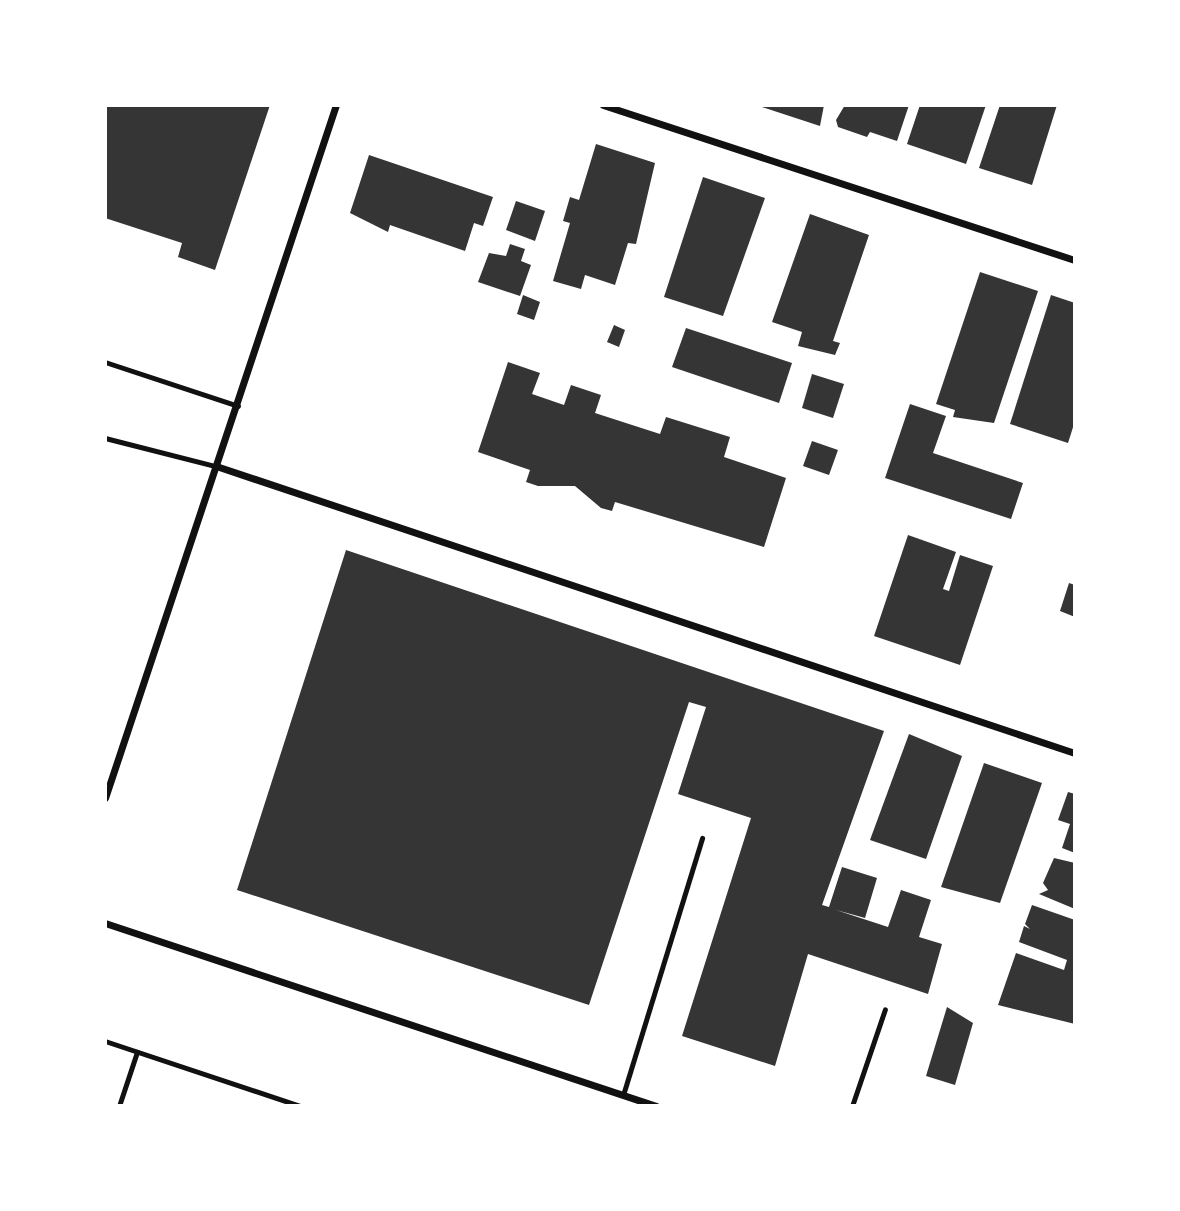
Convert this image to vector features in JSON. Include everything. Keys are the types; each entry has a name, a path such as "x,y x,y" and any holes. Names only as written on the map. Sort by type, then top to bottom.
{"street":[{"path":"105,798 219,467 336,105"},
{"path":"603,105 1075,260"},
{"path":"219,467 1075,753"},
{"path":"105,923 656,1106"}],"lane":[{"path":"105,362 238,406"},
{"path":"105,438 219,467"},
{"path":"623,1095 702,838"},
{"path":"852,1106 885,1009"},
{"path":"105,1041 300,1106"},
{"path":"120,1106 136,1052"}],"building":[{"path":"105,105 270,105 215,270 178,257 182,243 105,218"},
{"path":"759,105 824,105 820,126 759,106"},
{"path":"845,105 909,105 897,141 870,132 867,137 838,127 836,120"},
{"path":"920,105 986,105 966,164 907,144"},
{"path":"1000,105 1057,105 1032,185 979,168"},
{"path":"596,144 655,163 636,244 628,243 615,285 585,275 581,289 553,281 570,223 563,221 570,197 579,200"},
{"path":"369,155 493,197 483,226 474,223 465,251 390,225 388,232 350,213"},
{"path":"703,177 765,198 723,316 664,297"},
{"path":"516,201 545,211 535,241 506,230"},
{"path":"810,214 869,235 833,341 840,343 835,355 798,346 802,332 772,322"},
{"path":"510,244 525,249 521,261 531,265 520,296 478,282 489,253 506,256"},
{"path":"980,272 1038,291 994,423 953,417 955,410 936,404"},
{"path":"523,295 540,302 534,320 517,314"},
{"path":"1051,295 1075,303 1075,421 1068,443 1010,424"},
{"path":"614,325 625,330 619,347 607,342"},
{"path":"686,328 792,363 779,403 672,367"},
{"path":"508,362 540,373 532,394 564,405 571,385 601,395 595,413 660,434 666,417 730,437 724,457 786,478 764,547 615,502 612,511 601,508 575,486 538,486 526,482 530,470 478,452"},
{"path":"812,374 844,384 833,418 802,408"},
{"path":"910,404 946,416 933,453 1023,483 1011,519 885,478"},
{"path":"812,441 838,450 829,475 803,466"},
{"path":"908,535 956,552 943,589 949,591 960,555 993,566 960,665 874,636"},
{"path":"346,550 884,731 822,905 829,907 842,867 877,878 865,918 836,910 888,927 901,890 931,900 919,937 942,944 928,994 808,954 775,1066 682,1036 751,818 678,794 706,707 689,702 589,1005 237,890"},
{"path":"1069,583 1075,585 1075,617 1060,611"},
{"path":"909,734 962,756 926,859 870,840"},
{"path":"984,763 1042,783 1000,903 941,887"},
{"path":"1068,792 1075,794 1075,853 1062,848 1070,824 1058,820"},
{"path":"1054,858 1075,863 1075,909 1039,894 1048,890 1043,883"},
{"path":"1032,905 1075,920 1075,1024 998,1005 1016,953 1064,970 1067,960 1019,942 1024,926 1030,929 1025,924"},
{"path":"947,1007 973,1023 955,1085 926,1076"}]}
